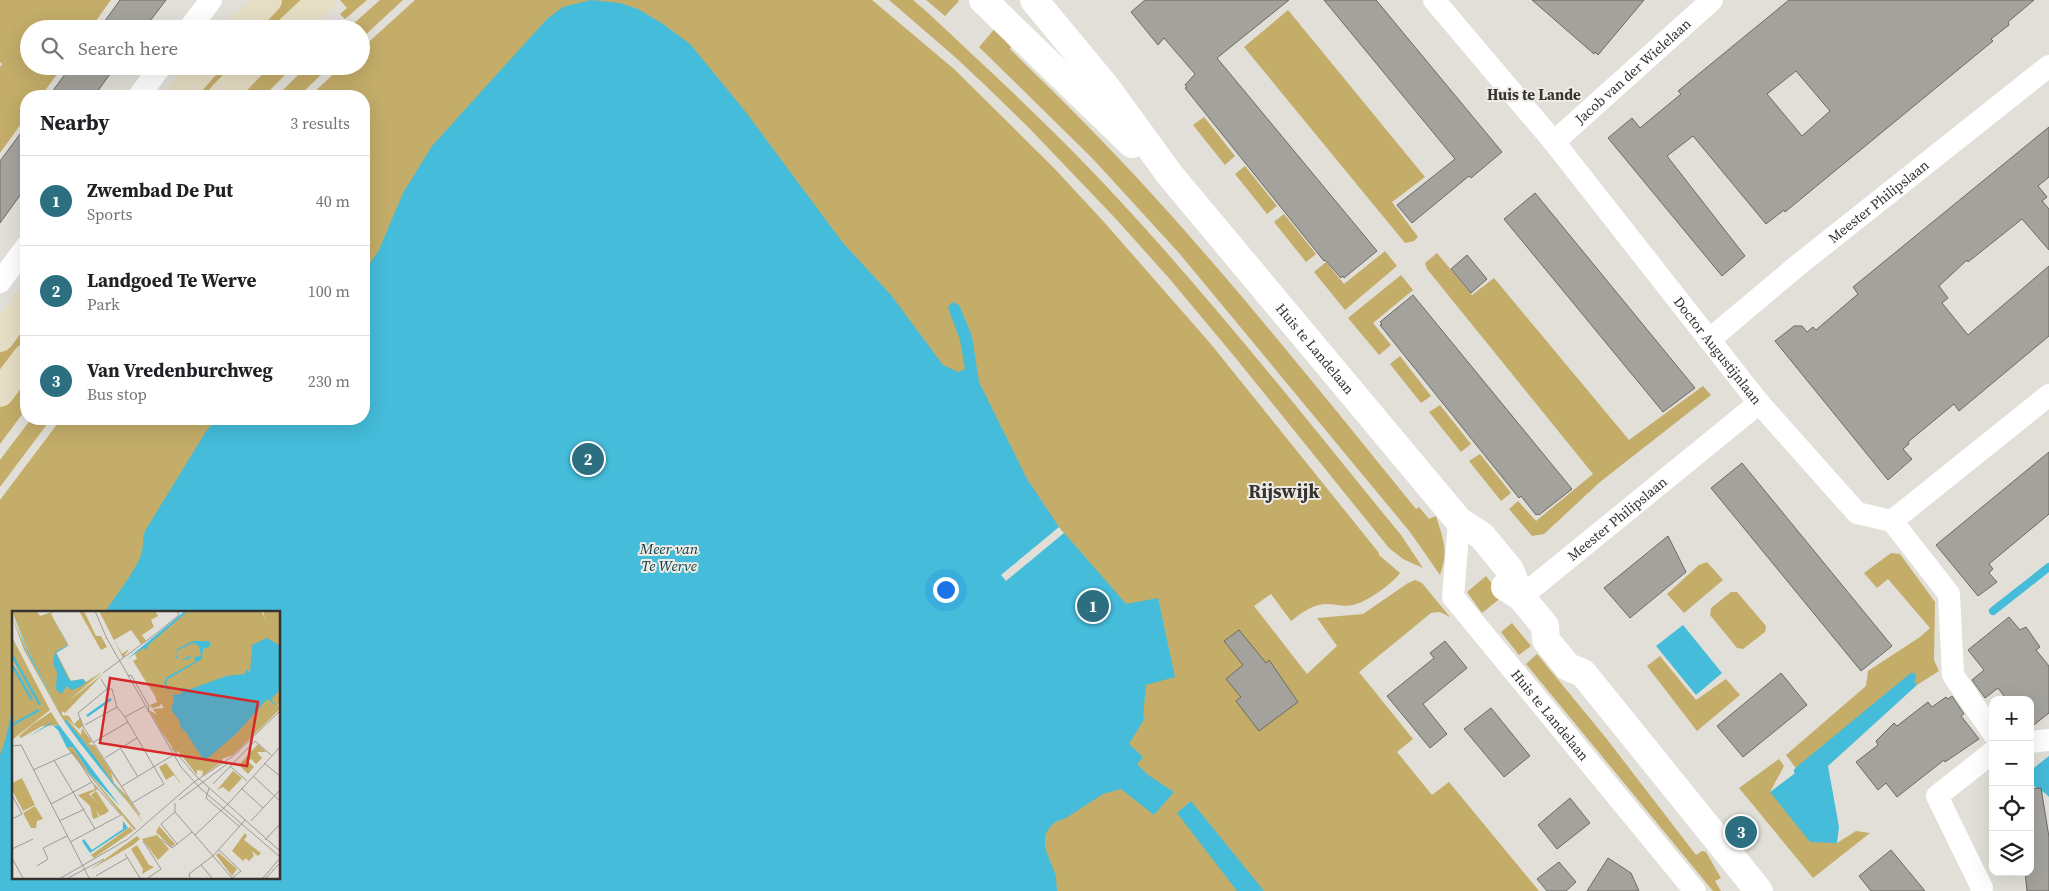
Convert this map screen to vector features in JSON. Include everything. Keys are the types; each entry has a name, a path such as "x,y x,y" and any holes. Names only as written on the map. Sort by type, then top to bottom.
{"main road":[{"path":"249,20 268,0"},
{"path":"300,20 321,0"},
{"path":"185,90 198,75"},
{"path":"228,90 242,75"},
{"path":"0,338 20,311"},
{"path":"0,393 20,366"}],"street":[{"path":"196,20 211,0"},
{"name":"Huis te Landelaan","path":"1034,0 1106,87 1170,175 1459,521 1482,536 1510,570 1521,597 1545,626 1559,629 1581,657 1583,673 1759,891"},
{"name":"Doctor Augustijnlaan","path":"1434,0 1554,142 1759,403 1857,513 1892,521"},
{"name":"Jacob van der Wielelaan","path":"1554,142 1712,0"},
{"name":"Huis te Landelaan","path":"993,3 1140,151 1170,175"},
{"name":"Meester Philipslaan","path":"1709,340 1798,266 2049,66"},
{"path":"143,90 154,75"},
{"path":"0,282 20,255"},
{"path":"1989,727 1953,675 1948,594 1892,521 2049,395"},
{"name":"Meester Philipslaan","path":"1521,597 1759,403"},
{"name":"Huis te Landelaan","path":"1459,521 1453,597 1695,891"},
{"path":"2034,742 2049,740"},
{"path":"1982,888 1937,796 1989,755"}],"shaded area":[{"path":"0,0 111,0 97,20 20,20 20,75 56,75 45,90 20,90 20,125 0,153 0,67 2,64 0,62"},
{"path":"275,0 302,0 281,20 256,20"},
{"path":"340,0 367,0 345,19 340,14 347,8"},
{"path":"380,0 403,0 370,31 370,20 358,20"},
{"name":"Meer van Te Werve","path":"415,0 872,0 954,69 1054,168 1104,222 1210,343 1379,555 1400,573 1379,592 1359,603 1346,606 1328,604 1315,606 1291,621 1271,594 1254,606 1307,674 1337,646 1317,618 1363,614 1415,580 1422,583 1450,617 1440,612 1431,613 1359,672 1413,739 1397,752 1432,795 1449,782 1539,891 0,891 0,500 56,425 370,425 370,90 316,90 332,75 370,75 370,41"},
{"path":"889,0 913,0 1026,105 1098,177 1194,283 1264,367 1401,535 1423,568 1403,559 1389,548 1234,356 1168,277 1116,219 987,87"},
{"path":"926,0 958,0 959,1 945,16"},
{"path":"1288,10 1425,177 1392,202 1418,237 1414,241 1405,243 1244,47"},
{"path":"998,25 1011,47 1010,49 1117,156 1219,270 1416,509 1419,507 1429,519 1436,516 1445,551 1440,575 1410,532 1179,253 1093,159 979,47"},
{"path":"206,75 230,75 218,90 193,90"},
{"path":"257,75 285,75 270,90 241,90"},
{"path":"298,75 321,75 305,90 283,90"},
{"path":"1204,117 1235,156 1225,165 1193,125"},
{"path":"1245,166 1277,206 1267,214 1235,174"},
{"path":"1284,214 1316,254 1306,262 1274,222"},
{"path":"1385,251 1397,266 1345,310 1314,272 1326,262 1344,284"},
{"path":"1437,253 1472,295 1494,278 1629,440 1703,386 1711,395 1600,482 1544,534 1532,536 1509,509 1518,501 1536,521 1593,474 1427,269 1425,263"},
{"path":"1401,275 1413,290 1373,323 1391,345 1379,355 1348,318"},
{"path":"20,322 20,355 0,382 0,349"},
{"path":"1400,356 1431,396 1421,403 1390,364"},
{"path":"20,376 20,417 0,444 0,403"},
{"path":"1440,405 1471,444 1461,452 1429,412"},
{"path":"26,425 46,425 0,487 0,460"},
{"path":"1480,454 1511,493 1501,501 1469,461"},
{"path":"1891,553 1900,554 1935,602 1934,660 1939,671 1917,685 1912,678 1798,771 1786,755 1866,686 1868,671 1920,637 1930,628 1888,579 1877,588 1864,573"},
{"path":"1707,562 1723,580 1684,613 1667,594 1699,565"},
{"path":"1486,576 1502,597 1482,613 1467,592"},
{"path":"1731,592 1737,592 1766,626 1765,632 1743,649 1737,648 1710,615 1711,608"},
{"path":"1512,623 1531,646 1519,655 1501,632"},
{"path":"1537,654 1606,738 1696,855 1702,851 1706,852 1721,878 1715,881 1721,891 1713,891 1526,664"},
{"path":"1660,656 1696,700 1726,679 1740,695 1697,731 1647,666"},
{"path":"1779,759 1784,766 1770,792 1837,843 1856,831 1870,833 1813,878 1739,788"}],"water":[{"name":"Meer van Te Werve","path":"591,0 620,3 638,9 663,24 690,44 745,111 843,243 891,295 943,365 958,372 965,369 960,340 948,308 952,302 959,305 972,336 979,382 1027,479 1059,527 1126,604 1158,598 1175,677 1146,685 1143,717 1145,718 1129,744 1143,757 1137,764 1148,775 1174,792 1154,815 1121,789 1103,794 1066,818 1055,822 1045,835 1045,848 1056,876 1057,891 0,891 0,755 12,711 12,878 280,878 280,611 106,611 140,558 145,531 211,425 370,425 370,263 379,250 403,193 432,146 547,19 563,7"},
{"path":"1683,625 1722,673 1696,695 1656,646"},
{"path":"1912,677 1917,685 1828,766 1839,827 1837,843 1810,842 1770,792"},
{"path":"2049,756 2049,797 2034,786 2034,768"},
{"path":"1191,801 1264,891 1237,891 1177,813"}],"pier":[{"path":"1059,527 1064,533 1006,581 1001,575"}],"building":[{"path":"120,0 166,0 151,20 106,20"},
{"path":"1145,0 1289,0 1217,58 1377,251 1344,278 1343,276 1341,278 1324,261 1185,88 1187,87 1185,85 1195,74 1164,38 1158,45 1131,12"},
{"path":"1324,0 1376,0 1502,152 1471,178 1469,176 1412,223 1397,205 1455,159"},
{"path":"1532,0 1644,0 1598,55 1595,52 1594,54"},
{"path":"1789,0 2034,0 2008,22 2009,25 1991,39 1993,41 1785,212 1784,210 1766,224 1693,136 1667,156 1745,256 1722,276 1608,138 1632,118 1640,128 1681,94 1678,91","holes":["1796,71 1830,111 1802,136 1767,94"]},
{"path":"64,75 109,75 98,90 53,90"},
{"path":"2049,127 2049,177 2038,186 2047,197 2042,201 2049,209 2049,250 2022,219 1968,262 1967,260 1939,286 1948,298 1942,303 1968,335 2049,266 2049,336 1959,411 1954,404 1908,442 1909,444 1903,449 1912,459 1888,480 1775,341 1794,326 1802,326 1807,332 1813,327 1816,330 1858,294 1853,287"},
{"path":"20,134 20,195 0,223 0,161"},
{"path":"1535,193 1695,388 1663,412 1504,219"},
{"path":"1467,255 1487,279 1471,293 1451,269"},
{"path":"1413,295 1572,489 1539,515 1536,515 1521,496 1519,498 1380,325 1382,324 1380,322"},
{"path":"2049,452 2049,514 1989,564 1993,569 1989,573 1997,582 1978,596 1936,545"},
{"path":"1742,463 1892,646 1861,671 1711,488"},
{"path":"1668,536 1686,572 1630,618 1604,588"},
{"path":"2009,617 2020,630 2026,627 2040,647 2036,650 2049,666 2049,713 2034,725 2034,696 2004,696 1998,688 1985,698 1972,680 1984,670 1968,650"},
{"path":"1239,630 1266,663 1269,660 1298,702 1259,731 1236,701 1241,697 1226,679 1243,665 1224,641"},
{"path":"1445,641 1467,668 1423,704 1447,734 1430,748 1387,696 1434,658 1430,653"},
{"path":"1781,673 1807,705 1743,757 1717,726"},
{"path":"1952,696 1964,714 1961,716 1979,739 1945,762 1944,760 1897,797 1886,783 1878,790 1856,762 1878,745 1876,741 1894,723 1897,726 1928,702 1932,707 1946,697 1948,699"},
{"path":"1491,708 1530,756 1504,777 1464,729"},
{"path":"2041,788 2049,837 2049,891 2027,891 2025,876 2034,876 2034,789"},
{"path":"1570,798 1590,823 1557,849 1538,825"},
{"path":"1891,850 1925,891 1871,891 1859,876"},
{"path":"1608,858 1631,873 1639,891 1587,891"},
{"path":"1559,862 1576,882 1566,891 1547,891 1537,879"}],"waterway":[{"path":"1993,611 2049,567"},
{"path":"1798,771 1912,677"}],"place":[{"name":"Landgoed Te Werve","path":"588,459"},
{"name":"Zwembad De Put","path":"1093,606"},
{"name":"Van Vredenburchweg","path":"1741,832"}],"district":[{"name":"Huis te Lande","path":"1534,94"},
{"name":"Rijswijk","path":"1284,491"}]}
